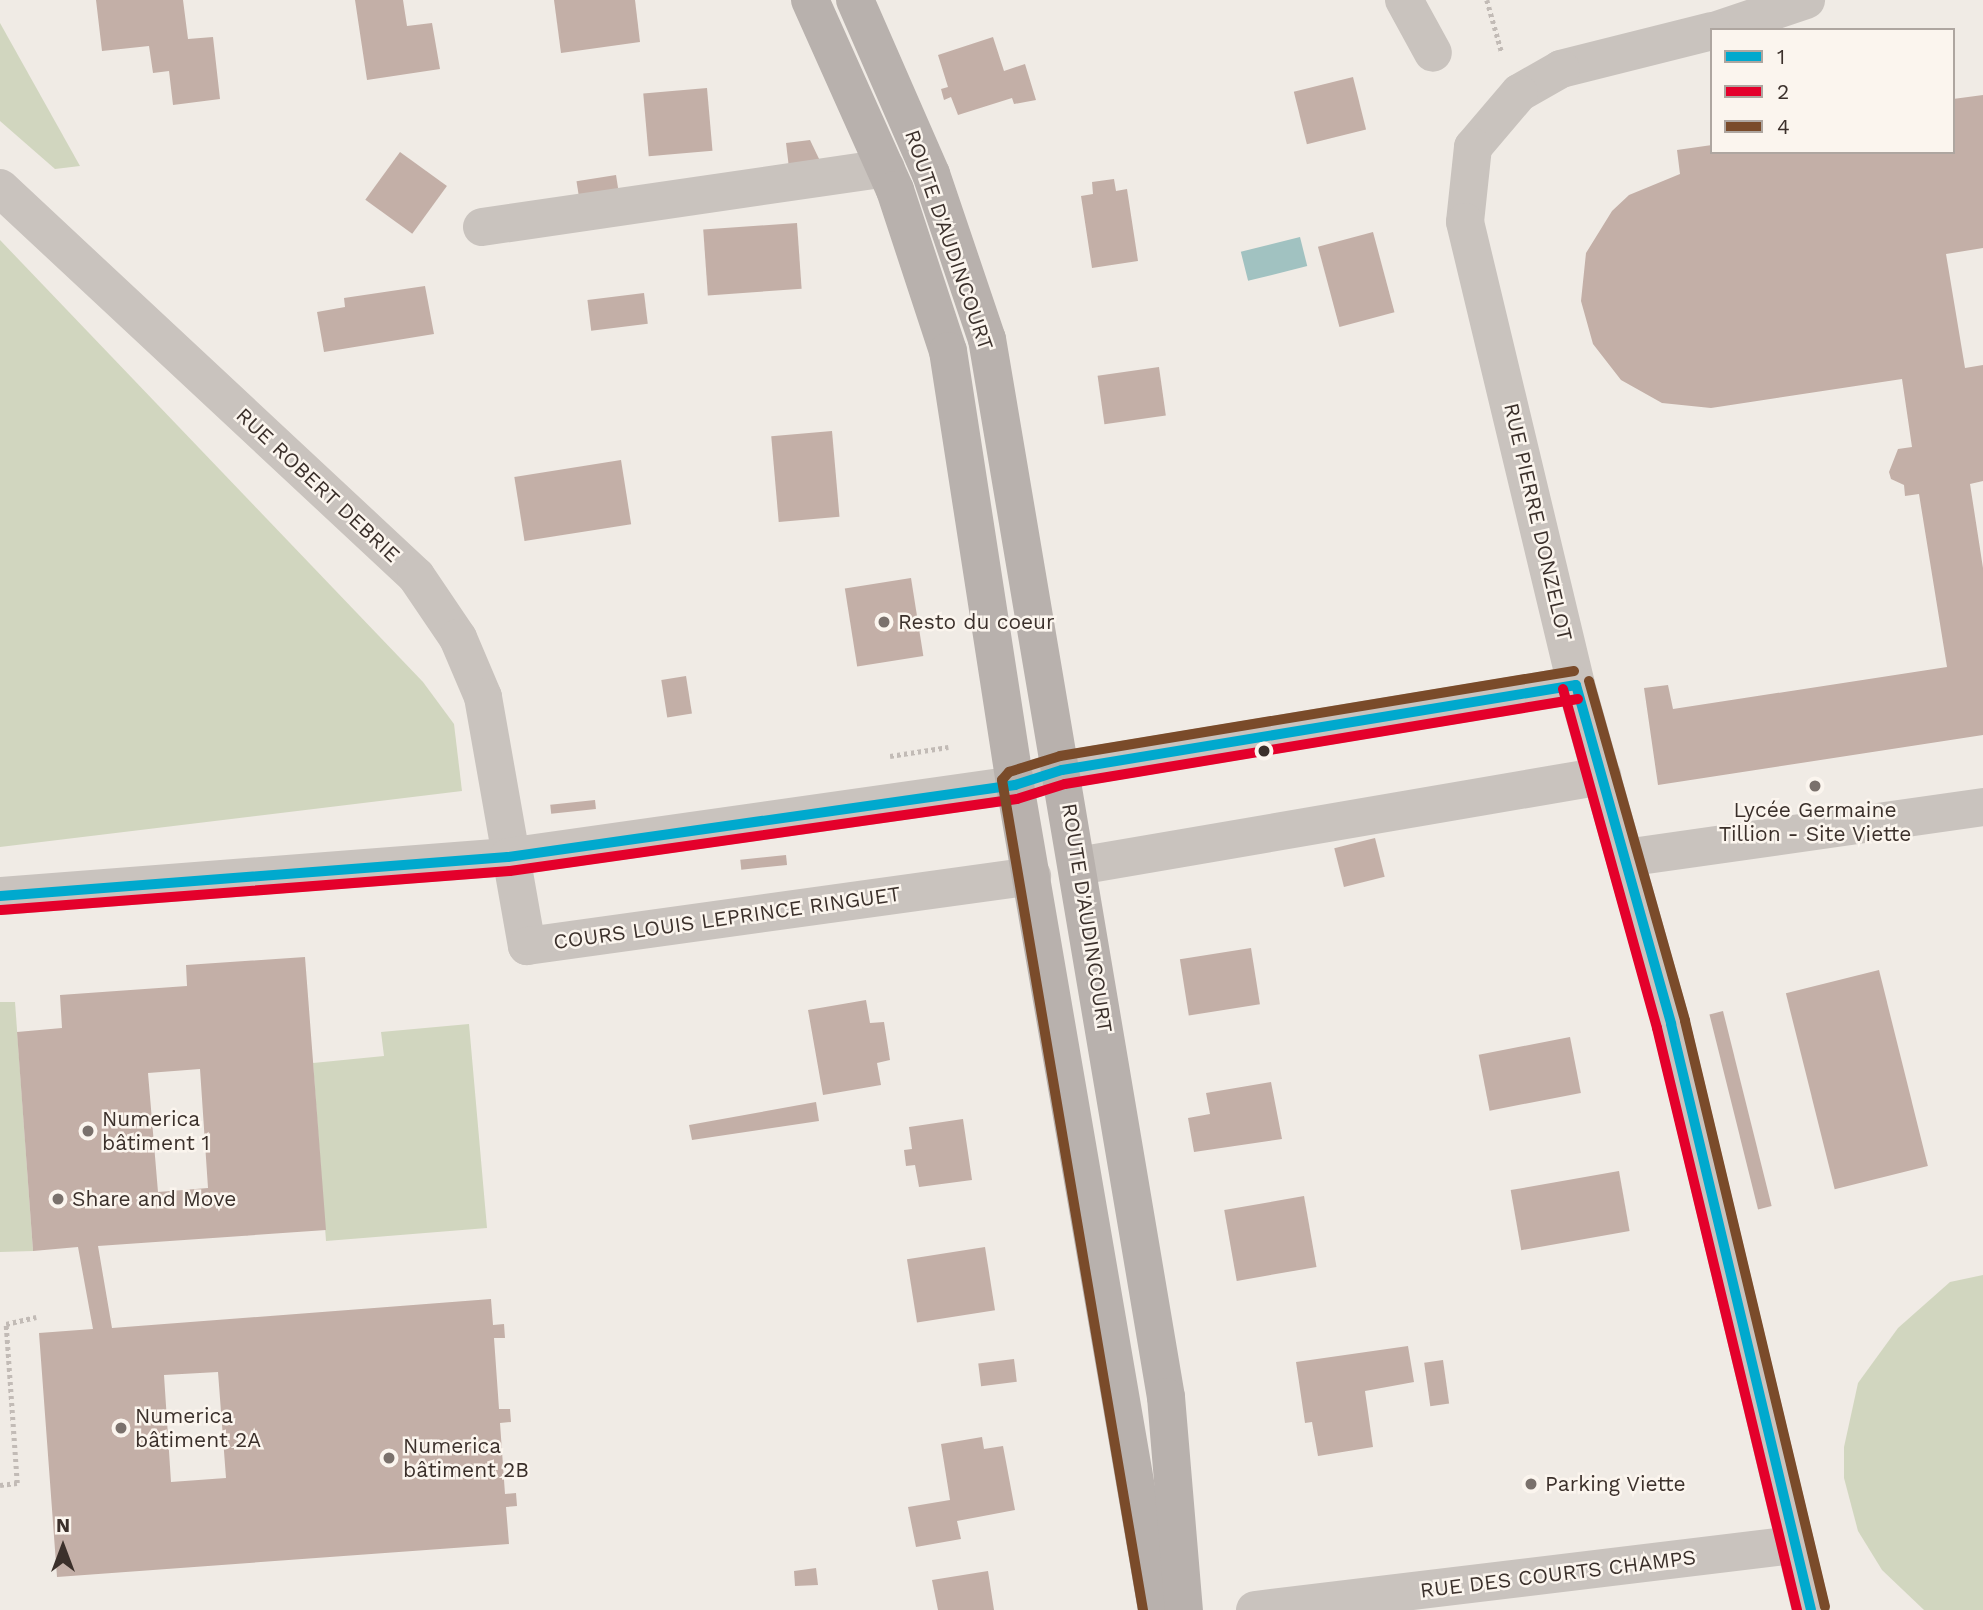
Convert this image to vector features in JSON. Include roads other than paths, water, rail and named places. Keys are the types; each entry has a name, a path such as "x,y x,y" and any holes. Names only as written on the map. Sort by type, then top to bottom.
{"main road":[{"name":"ROUTE D'AUDINCOURT","path":"810,0 886,168 948,351 1015,785 1157,1610"},
{"name":"ROUTE D'AUDINCOURT","path":"855,0 931,174 987,340 1166,1396 1184,1610"},
{"path":"1032,876 1078,866"}],"street":[{"path":"1404,0 1433,53"},
{"path":"1723,28 1806,0"},
{"name":"RUE PIERRE DONZELOT","path":"1710,32 1561,69 1519,93 1473,147 1465,222 1576,685 1671,1024 1794,1545"},
{"name":"ROUTE D'AUDINCOURT","path":"482,227 886,168"},
{"name":"RUE ROBERT DEBRIE","path":"0,188 416,576 458,638 483,696 508,857"},
{"path":"0,896 508,857 1015,785 1062,770 1576,685"},
{"path":"1078,866 1602,776"},
{"path":"1625,858 1983,807"},
{"name":"COURS LOUIS LEPRINCE RINGUET","path":"508,857 527,946 1032,876"},
{"path":"1794,1545 1811,1610"},
{"name":"RUE DES COURTS CHAMPS","path":"1255,1610 1794,1545"}],"water":[{"path":"1300,237 1307,266 1248,281 1241,252"}],"place":[{"name":"Resto du coeur","path":"884,622"},
{"name":"Lycée Germaine Tillion - Site Viette","path":"1815,786"},
{"name":"Numerica bâtiment 1","path":"88,1131"},
{"name":"Share and Move","path":"58,1199"},
{"name":"Numerica bâtiment 2A","path":"121,1428"},
{"name":"Numerica bâtiment 2B","path":"389,1458"},
{"name":"Parking Viette","path":"1531,1484"}]}
